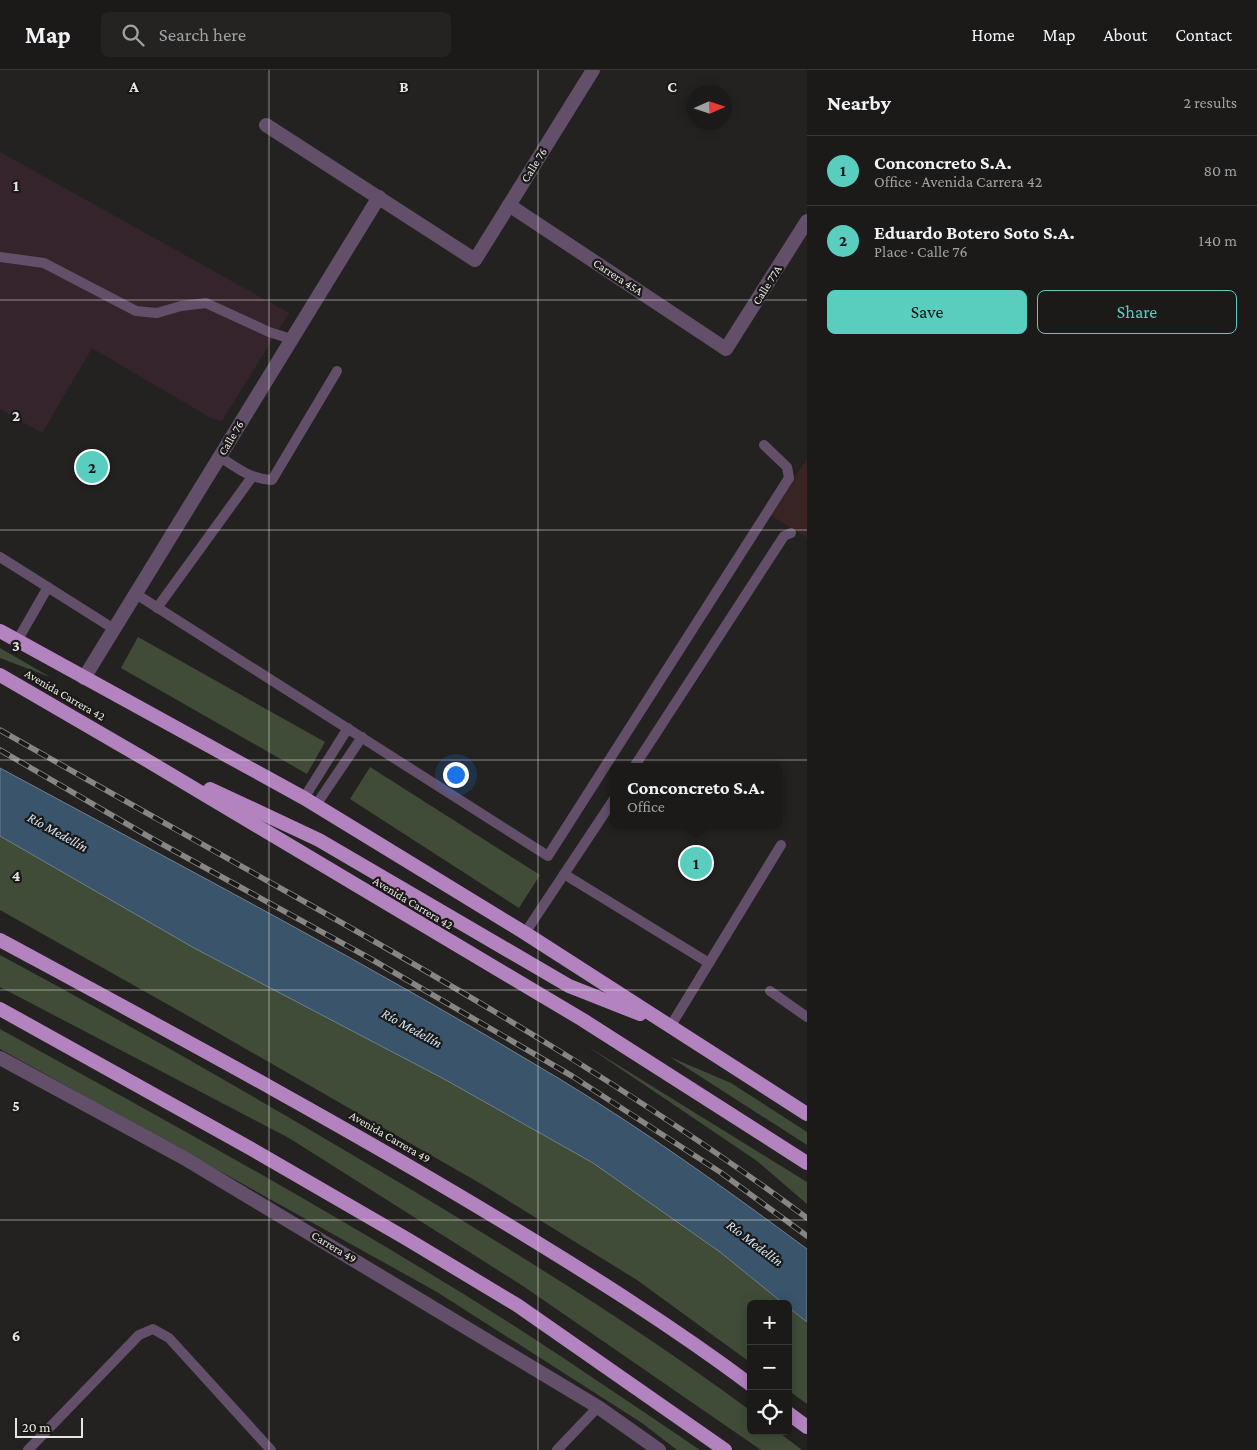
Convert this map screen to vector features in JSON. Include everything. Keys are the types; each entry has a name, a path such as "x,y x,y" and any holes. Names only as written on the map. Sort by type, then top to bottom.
{"highway":[{"name":"Avenida Carrera 42","path":"0,631 251,767 310,802 525,933 807,1114"},
{"name":"Avenida Carrera 42","path":"0,675 144,758 583,1020 807,1163"},
{"path":"144,758 319,840 569,986 670,1027"},
{"name":"Avenida Carrera 49","path":"0,940 425,1174 573,1264 707,1352 747,1382"},
{"path":"0,1009 255,1151 516,1304 725,1450"},
{"path":"792,1416 807,1427"}],"street":[{"name":"Calle 76","path":"84,678 379,197 475,260 593,70"},
{"path":"266,125 379,197"},
{"name":"Carrera 45A","path":"509,205 726,349"},
{"name":"Calle 77A","path":"726,349 807,221"},
{"name":"Carrera 49","path":"0,1058 184,1158 598,1407 659,1450"}],"lane":[{"path":"0,257 44,263 136,311 157,313 181,306 206,303 269,332 292,339"},
{"path":"220,457 252,477 272,480 337,371"},
{"path":"136,594 548,856 789,478 787,467 764,444"},
{"path":"157,608 252,477"},
{"path":"637,763 784,536 791,533"},
{"path":"0,557 114,629"},
{"path":"17,641 48,587"},
{"path":"310,802 348,728"},
{"path":"310,802 362,737"},
{"path":"525,933 610,805"},
{"path":"670,1027 782,845"},
{"path":"564,874 709,963"},
{"path":"770,991 807,1017"},
{"path":"28,1450 139,1335 153,1329 169,1338 271,1450"},
{"path":"556,1450 598,1407"}],"shaded area":[{"path":"0,152 289,313 222,421 211,418 92,348 42,433 0,409"},
{"path":"807,459 807,538 770,515"}],"green space":[{"path":"138,637 325,742 307,774 121,668"},
{"path":"0,648 50,677 0,658"},
{"path":"370,767 540,875 519,908 350,799"},
{"path":"0,836 194,948 444,1079 593,1163 720,1252 779,1300 747,1300 747,1360 637,1280 483,1185 0,910"},
{"path":"0,955 107,1013 265,1104 506,1247 671,1354 747,1408 747,1435 782,1435 802,1450 761,1450 523,1286 289,1138 0,987"},
{"path":"0,1029 325,1211 453,1287 700,1450 677,1450 642,1423 437,1292 0,1049"},
{"path":"587,1046 807,1182 807,1204 757,1161"},
{"path":"670,1057 731,1083 807,1132 807,1145"},
{"path":"792,1310 807,1322 807,1404 792,1393"}],"water":[{"name":"Río Medellín","path":"0,768 420,997 558,1078 684,1160 807,1249 807,1322 792,1310 792,1300 779,1300 720,1252 593,1163 444,1079 194,948 0,836"}],"railway":[{"path":"0,730 356,931 553,1047 682,1130 807,1218"},
{"path":"0,750 151,838 371,959 572,1076 720,1172 807,1236"}],"place":[{"name":"Eduardo Botero Soto S.A.","path":"92,467"},
{"name":"Conconcreto S.A.","path":"696,863"}]}
